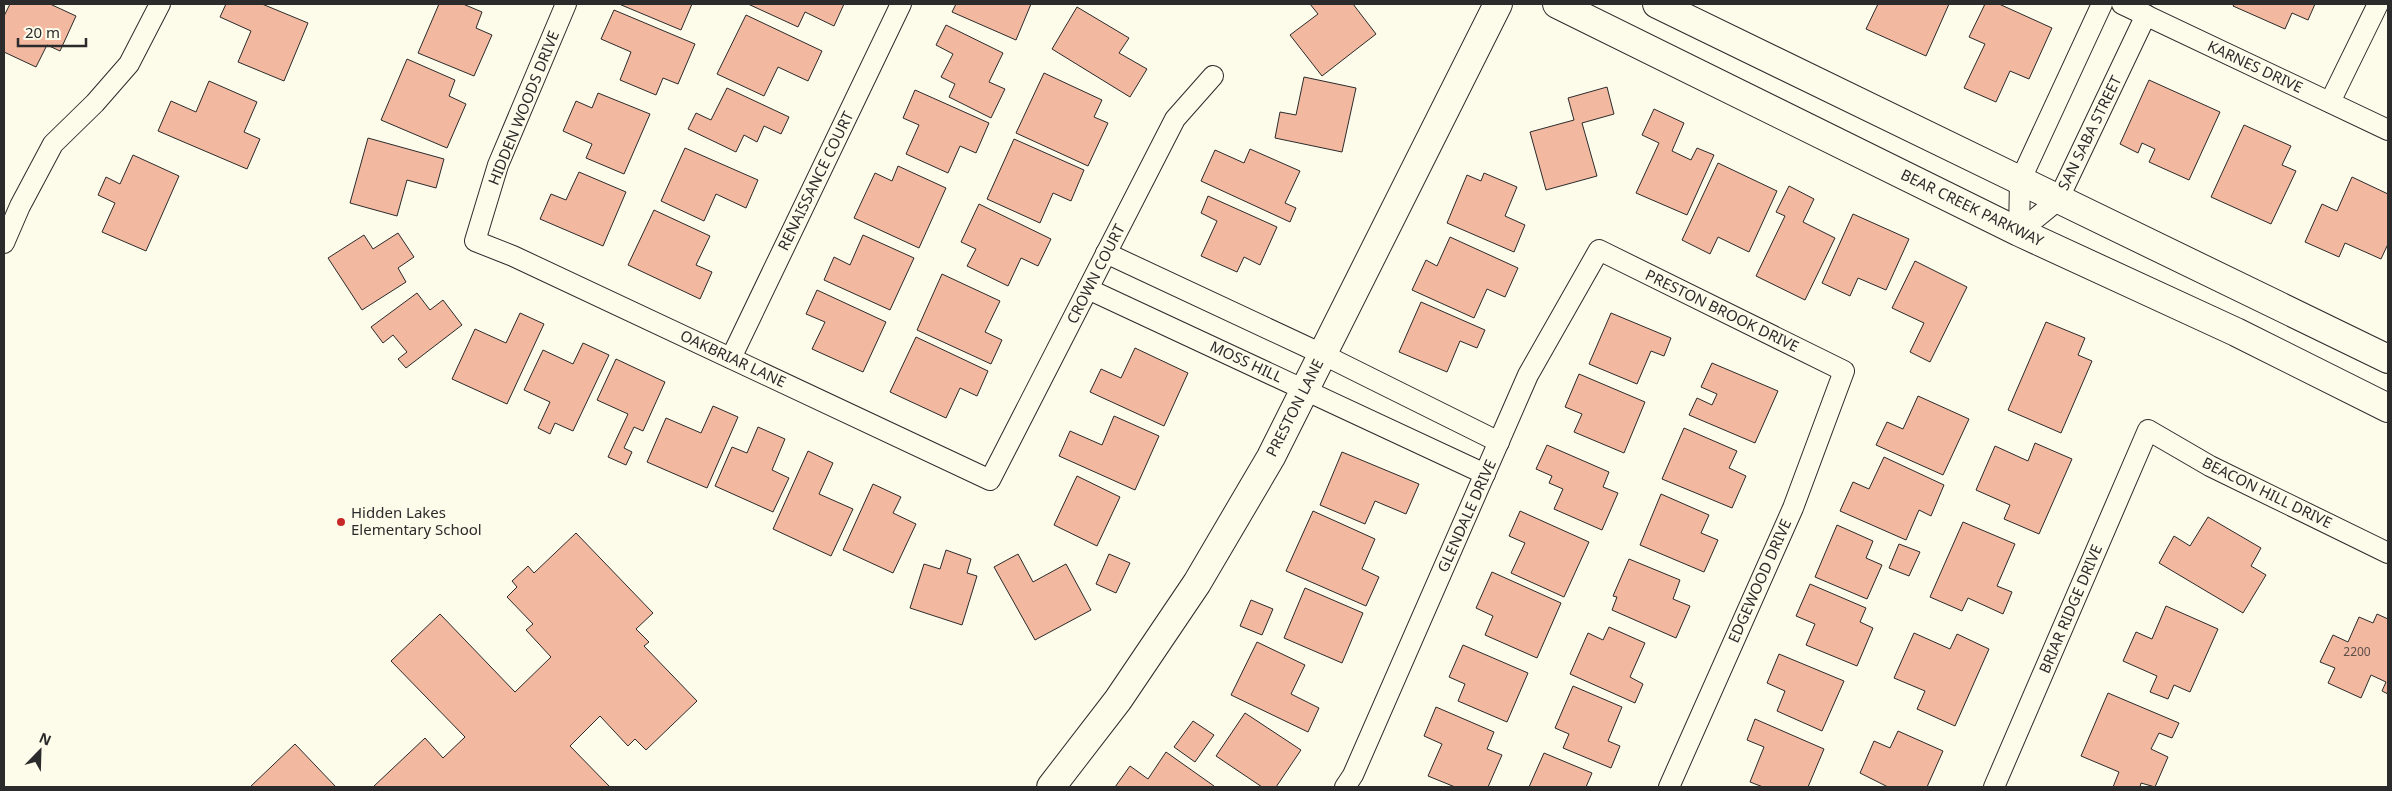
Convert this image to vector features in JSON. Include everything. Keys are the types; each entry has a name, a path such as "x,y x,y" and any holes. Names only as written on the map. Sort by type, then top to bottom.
{"main road":[{"name":"PRESTON LANE","path":"1050,787 1118,700 1197,583 1271,457 1498,4"},
{"name":"BEAR CREEK PARKWAY","path":"1557,4 2019,232 2236,332 2388,408"},
{"path":"1657,4 2388,359"}],"street":[{"path":"4,243 20,206 52,144 95,102 129,64 160,4"},
{"name":"HIDDEN WOODS DRIVE","path":"475,241 498,164 566,4"},
{"name":"RENAISSANCE COURT","path":"732,358 901,4"},
{"path":"2019,232 2020,181 2102,4"},
{"name":"KARNES DRIVE","path":"2122,4 2388,130"},
{"path":"2330,102 2378,4"},
{"name":"SAN SABA STREET","path":"2019,232 2058,200 2146,16"},
{"name":"CROWN COURT","path":"990,480 1175,119 1213,76"},
{"name":"OAKBRIAR LANE","path":"475,241 513,256 990,480"},
{"name":"PRESTON BROOK DRIVE","path":"1599,250 1844,371"},
{"name":"GLENDALE DRIVE","path":"1345,787 1353,775 1528,375 1599,250"},
{"path":"1106,253 1322,354 1499,442"},
{"name":"MOSS HILL","path":"1088,289 1485,474"},
{"name":"EDGEWOOD DRIVE","path":"1669,787 1793,508 1844,371"},
{"name":"BEACON HILL DRIVE","path":"2148,430 2210,466 2388,554"},
{"name":"BRIAR RIDGE DRIVE","path":"1994,787 2148,430"}],"building":[{"path":"10,4 50,4 76,16 60,51 47,45 36,67 4,52 4,16"},
{"path":"226,4 262,4 308,23 284,81 238,62 251,31 220,17"},
{"path":"439,4 463,4 482,12 476,28 492,35 474,76 418,53"},
{"path":"619,4 692,4 681,30"},
{"path":"748,4 844,4 834,26 805,12 798,27"},
{"path":"956,4 1031,4 1016,40 952,12"},
{"path":"1310,4 1353,4 1376,34 1322,76 1290,35 1318,14"},
{"path":"1878,4 1949,4 1926,56 1866,29"},
{"path":"1985,4 1999,4 2052,28 2029,79 2010,71 1996,102 1964,88 1985,44 1969,37"},
{"path":"2234,4 2315,4 2308,20 2292,13 2285,29 2233,6"},
{"path":"1077,7 1129,38 1119,53 1147,69 1130,97 1052,49"},
{"path":"614,10 695,44 678,84 663,78 656,95 620,80 631,52 601,39"},
{"path":"746,15 822,51 808,81 778,67 764,96 717,74"},
{"path":"946,25 1003,53 989,82 1005,89 991,118 949,97 955,84 941,77 953,54 936,45"},
{"path":"407,59 455,80 449,96 466,104 447,148 381,120"},
{"path":"1044,73 1102,100 1094,117 1108,123 1088,166 1016,133"},
{"path":"1304,77 1356,88 1342,152 1275,138 1280,112 1296,115"},
{"path":"2149,80 2220,112 2189,180 2149,162 2155,149 2142,143 2138,153 2120,144"},
{"path":"209,81 257,102 244,132 260,139 247,169 158,131 171,101 196,112"},
{"path":"1607,87 1614,114 1582,123 1597,176 1546,190 1530,132 1574,120 1568,98"},
{"path":"727,88 789,117 781,134 764,126 757,142 744,135 736,152 688,129 696,113 711,120"},
{"path":"915,90 989,123 976,153 960,146 948,173 906,154 919,125 903,118"},
{"path":"598,93 650,114 624,174 586,158 592,144 563,131 576,101 592,108"},
{"path":"1654,109 1684,123 1672,151 1691,160 1697,148 1714,155 1687,215 1636,193 1659,143 1642,135"},
{"path":"2244,125 2291,146 2282,165 2296,171 2271,224 2211,197"},
{"path":"368,138 444,159 436,188 407,180 397,216 350,203"},
{"path":"1014,139 1084,170 1071,201 1053,193 1040,223 987,199"},
{"path":"685,148 758,180 746,208 716,194 704,221 661,201"},
{"path":"1250,149 1300,171 1285,203 1296,208 1290,222 1201,181 1215,150 1244,163"},
{"path":"133,155 179,176 146,251 102,232 115,203 98,195 106,177 120,184"},
{"path":"1718,163 1777,191 1749,252 1718,237 1710,254 1682,240"},
{"path":"898,166 946,188 919,248 854,218 875,173 892,181"},
{"path":"579,172 626,192 603,246 540,219 551,194 566,200"},
{"path":"1484,173 1517,187 1505,216 1525,225 1514,252 1447,223 1467,175 1481,181"},
{"path":"2352,177 2388,194 2388,244 2381,259 2345,243 2339,257 2305,242 2322,204 2337,211"},
{"path":"1789,186 1814,199 1803,222 1835,238 1805,300 1756,276 1785,216 1776,212"},
{"path":"1208,196 1277,227 1260,265 1244,257 1237,272 1201,256 1217,221 1201,213"},
{"path":"979,204 1051,239 1038,266 1021,258 1008,286 967,266 976,249 961,242"},
{"path":"654,210 710,236 696,265 712,272 700,299 628,265"},
{"path":"1853,214 1909,239 1886,290 1858,278 1850,296 1822,283"},
{"path":"398,233 414,257 398,268 406,282 362,310 328,258 364,235 373,249"},
{"path":"863,235 914,258 890,310 824,280 834,257 850,265"},
{"path":"1450,237 1518,268 1505,297 1487,289 1474,318 1412,290 1426,260 1437,266"},
{"path":"1915,261 1967,287 1930,362 1910,352 1924,323 1892,308"},
{"path":"942,274 1000,301 985,332 1002,340 991,364 917,330"},
{"path":"817,290 886,322 863,372 812,349 825,322 806,314"},
{"path":"417,293 430,310 443,300 462,325 406,368 398,359 407,352 393,335 383,343 371,327"},
{"path":"1421,302 1485,330 1477,348 1460,341 1447,372 1399,352"},
{"path":"520,313 544,324 507,404 452,379 475,329 506,343"},
{"path":"1611,313 1671,338 1664,356 1651,351 1637,384 1589,364"},
{"path":"2046,322 2085,338 2078,355 2092,361 2061,433 2008,410"},
{"path":"916,337 988,371 977,396 960,388 946,418 890,392"},
{"path":"583,343 609,355 573,431 555,423 550,434 538,428 550,402 524,390 543,350 573,364"},
{"path":"1135,348 1188,373 1164,426 1090,392 1101,369 1121,378"},
{"path":"616,359 665,382 643,431 634,427 624,448 632,452 626,465 608,457 628,414 597,400"},
{"path":"1712,363 1778,391 1755,443 1689,415 1697,398 1712,405 1717,394 1701,387"},
{"path":"1579,374 1645,402 1624,453 1574,432 1582,414 1565,407"},
{"path":"1918,396 1969,419 1943,475 1876,445 1887,422 1903,429"},
{"path":"713,406 738,417 707,488 647,462 666,418 701,433"},
{"path":"1114,416 1159,436 1135,490 1059,456 1070,431 1102,445"},
{"path":"758,427 785,439 772,470 789,478 773,512 715,486 732,447 747,453"},
{"path":"1684,428 1737,451 1729,468 1746,476 1732,508 1662,479"},
{"path":"2035,443 2072,459 2039,534 2004,519 2010,505 1976,490 1995,446 2028,461"},
{"path":"1547,445 1609,472 1603,487 1618,493 1602,530 1554,509 1563,489 1549,483 1552,476 1536,469"},
{"path":"808,451 833,463 819,494 853,509 831,556 773,529"},
{"path":"1342,452 1419,484 1406,514 1375,501 1365,524 1320,505"},
{"path":"1884,457 1944,485 1931,516 1919,510 1906,540 1840,511 1853,482 1869,489"},
{"path":"1077,476 1120,497 1097,546 1054,525"},
{"path":"873,484 901,497 893,513 916,524 893,573 843,550"},
{"path":"1661,494 1709,515 1701,533 1718,540 1704,572 1640,545"},
{"path":"1313,511 1375,539 1362,569 1379,577 1366,606 1286,571"},
{"path":"1520,511 1589,542 1564,597 1511,573 1525,543 1509,536"},
{"path":"2208,517 2261,548 2251,566 2266,575 2243,613 2159,563 2174,536 2190,546"},
{"path":"1963,522 2015,544 1997,586 2012,592 2003,614 1968,598 1962,611 1930,597"},
{"path":"1837,525 1873,541 1866,558 1882,565 1867,599 1815,577"},
{"path":"576,533 653,613 636,629 649,642 644,646 697,701 646,750 635,739 628,746 600,716 570,746 610,787 373,787 425,738 443,758 465,737 391,661 440,614 515,692 551,657 526,630 533,624 507,597 517,587 512,581 528,566 534,573"},
{"path":"1899,544 1920,552 1909,576 1889,568"},
{"path":"946,550 971,559 967,573 977,576 962,625 910,608 924,564 940,569"},
{"path":"1018,554 1033,582 1066,564 1091,610 1035,640 994,567"},
{"path":"1109,554 1130,563 1116,593 1096,584"},
{"path":"1629,559 1680,580 1673,599 1690,606 1676,638 1612,610 1617,597 1613,596"},
{"path":"1492,572 1561,603 1537,658 1485,635 1493,616 1476,608"},
{"path":"1810,584 1866,608 1860,622 1873,628 1857,666 1806,645 1815,624 1796,616"},
{"path":"1305,588 1363,613 1342,663 1284,638"},
{"path":"1251,600 1273,609 1262,635 1240,626"},
{"path":"2166,606 2218,629 2190,692 2174,685 2168,699 2150,692 2157,676 2123,661 2136,632 2152,639"},
{"path":"2377,614 2388,619 2388,694 2382,691 2386,682 2371,675 2361,698 2328,683 2335,668 2320,662 2333,635 2348,642 2359,617 2373,623"},
{"path":"1609,627 1645,643 1630,677 1643,684 1635,703 1570,674 1588,633 1603,640"},
{"path":"1914,633 1950,649 1957,634 1989,649 1955,726 1917,709 1925,691 1894,678"},
{"path":"1257,642 1305,665 1291,694 1319,708 1308,732 1231,695"},
{"path":"1463,645 1528,673 1507,722 1458,701 1465,684 1449,677"},
{"path":"1779,654 1844,681 1822,731 1777,711 1785,691 1767,683"},
{"path":"1573,686 1622,707 1608,741 1620,746 1611,768 1563,748 1569,734 1555,728"},
{"path":"2108,693 2179,723 2172,738 2159,733 2151,749 2168,757 2155,787 2141,783 2140,787 2113,787 2119,772 2081,756"},
{"path":"1436,707 1494,732 1487,749 1502,755 1488,787 1455,787 1428,776 1442,744 1424,736"},
{"path":"1245,713 1301,750 1276,787 1262,787 1216,756"},
{"path":"1755,719 1824,749 1808,787 1763,787 1750,782 1764,747 1747,740"},
{"path":"1193,721 1214,735 1195,762 1174,747"},
{"path":"1898,731 1943,751 1927,787 1888,787 1860,773 1874,741 1890,748"},
{"path":"295,744 336,787 250,787"},
{"path":"1166,752 1214,786 1115,787 1130,766 1148,779"},
{"path":"1544,753 1592,773 1586,787 1529,787"}],"place":[{"name":"Hidden Lakes Elementary School","path":"341,522"}]}
